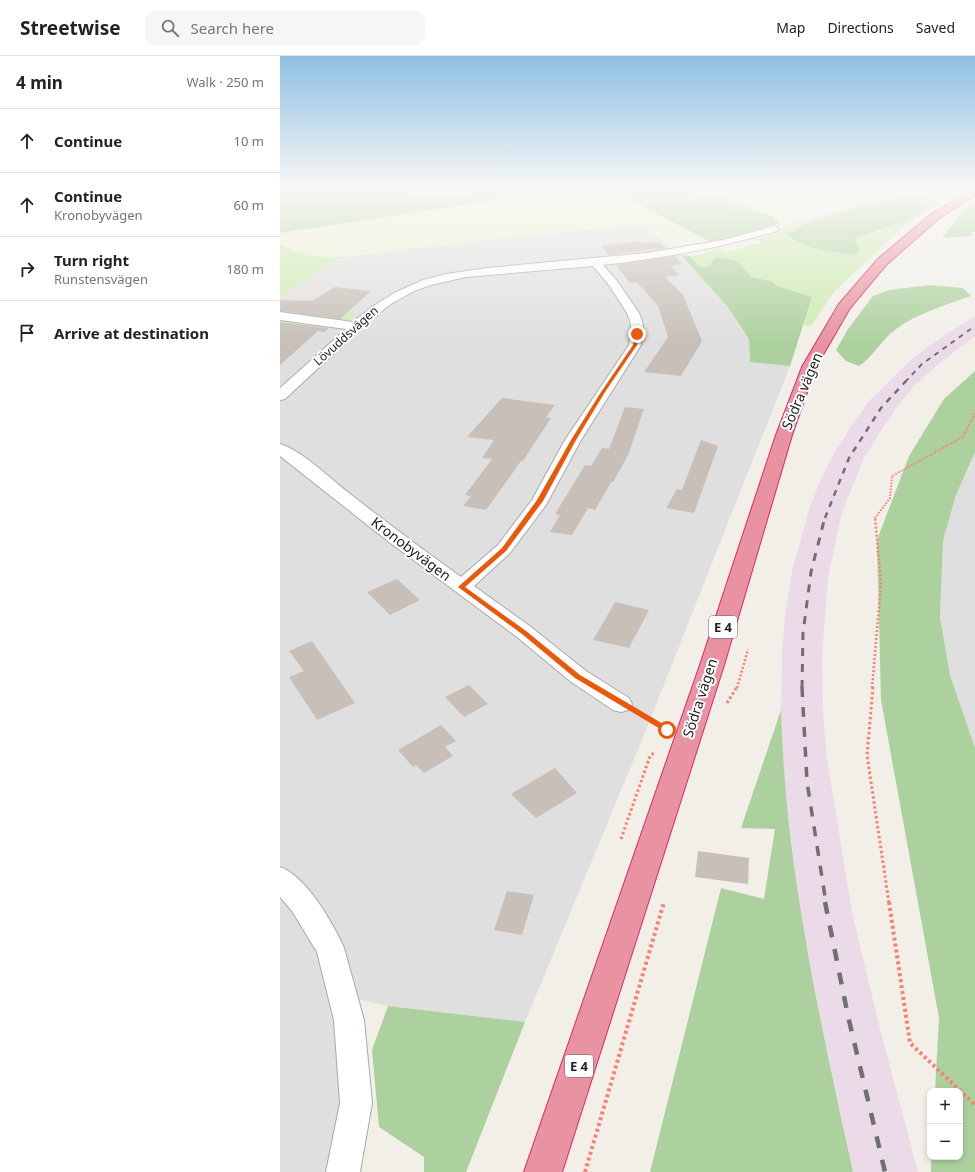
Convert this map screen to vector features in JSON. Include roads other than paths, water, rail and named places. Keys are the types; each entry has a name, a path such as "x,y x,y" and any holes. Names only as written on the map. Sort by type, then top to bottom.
{"highway":[{"name":"Södra vägen","path":"544,1172 712,664 784,435 809,367 844,307 882,262 907,240"}],"street":[{"name":"Lövuddsvägen","path":"280,396 373,310 411,288 469,274 596,263 669,254 740,240"},
{"path":"461,587 504,549 540,501 577,434 635,345 637,324 633,313 614,283 596,263"},
{"path":"280,316 355,326"},
{"name":"Kronobyvägen","path":"280,449 298,461 395,538 524,632 578,676 621,704"},
{"path":"280,879 302,902 330,948 349,1020 356,1103 343,1172"}],"railway":[{"path":"905,382 922,364 975,326"},
{"path":"825,518 849,458 881,408 906,381"},
{"path":"802,687 803,633 811,572 825,517"},
{"path":"802,687 807,782 826,903"},
{"path":"825,902 848,1016 885,1172"}]}
